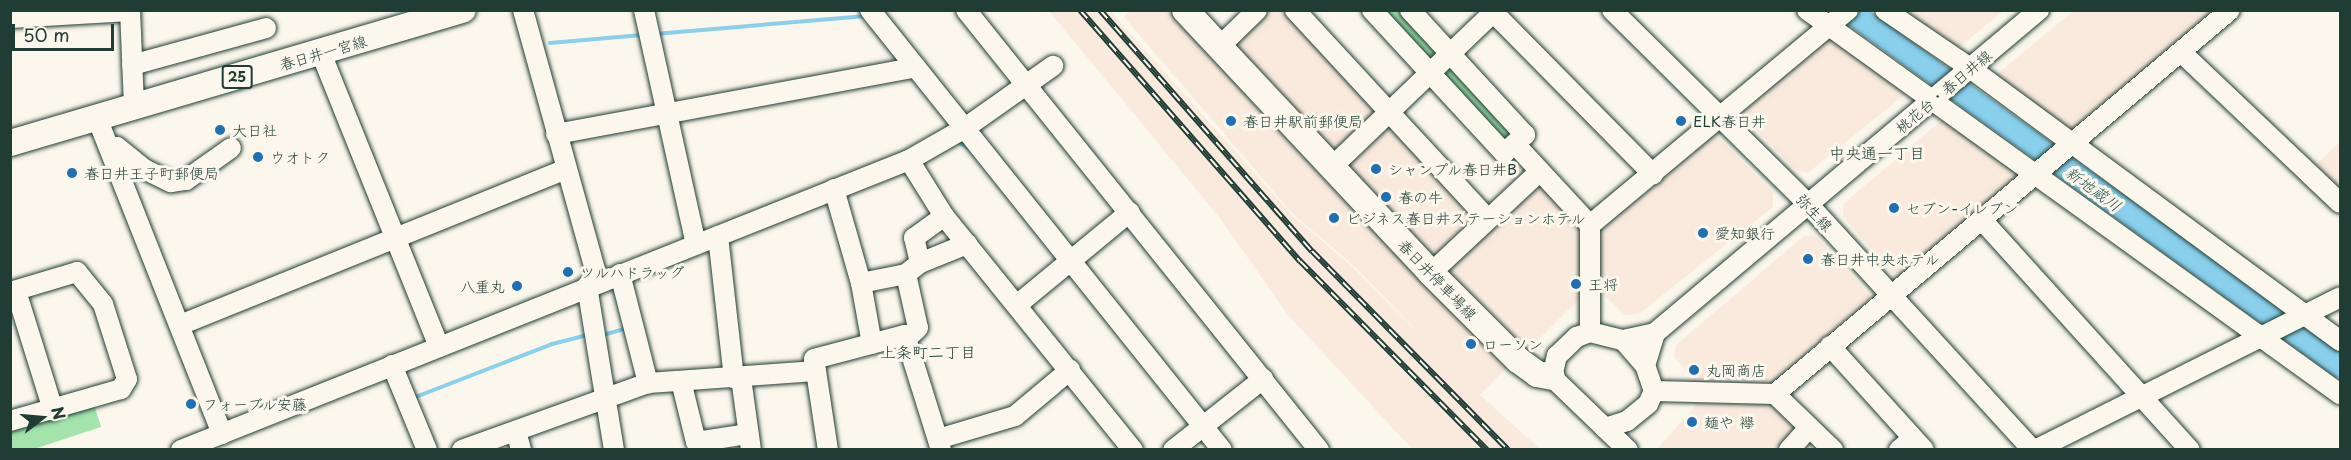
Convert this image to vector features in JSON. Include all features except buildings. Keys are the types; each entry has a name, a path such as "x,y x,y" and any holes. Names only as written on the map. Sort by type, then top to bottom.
{"main road":[{"name":"春日井一宮線","path":"10,143 463,10"},
{"name":"春日井停車場線","path":"1185,10 1431,273 1526,367 1552,377"}],"street":[{"path":"644,10 696,244"},
{"path":"870,10 1222,450"},
{"path":"966,10 1319,450"},
{"path":"1220,47 1257,10"},
{"path":"1295,10 1488,219"},
{"path":"1372,10 1504,153 1525,135 1410,10"},
{"name":"弥生線","path":"1612,10 1808,204 2034,450"},
{"path":"1807,10 1837,20 1933,100 2265,334 2340,394"},
{"path":"1885,10 2066,148 2300,316 2340,341"},
{"name":"桃花台・春日井線","path":"1655,333 2039,10"},
{"path":"1654,391 1775,394 2230,10"},
{"path":"10,18 130,11 134,107"},
{"path":"1332,167 1431,74 1493,11 1653,174"},
{"path":"529,12 592,284 605,398 614,450"},
{"path":"1590,225 1837,20"},
{"path":"132,65 266,28"},
{"path":"2181,52 2340,203"},
{"path":"321,53 439,346"},
{"path":"186,449 592,284 909,160 966,128 1053,66"},
{"path":"556,134 666,111 916,67"},
{"path":"97,118 222,434"},
{"path":"1515,144 1590,225 1590,332"},
{"path":"110,149 117,147 144,169 171,182 186,180 231,148"},
{"path":"909,160 944,216 1133,450"},
{"path":"180,325 566,169"},
{"path":"1431,273 1540,171"},
{"path":"834,189 861,283 872,344"},
{"path":"1017,304 1130,212"},
{"path":"906,339 918,328 913,268 914,237 944,216"},
{"path":"1982,220 2190,450"},
{"path":"681,381 696,442 749,442 737,378 718,236"},
{"path":"861,283 913,268 968,244"},
{"path":"10,422 53,410 121,389 127,379 103,304 77,272 13,291 53,410"},
{"path":"620,274 648,383"},
{"path":"2034,450 2340,297"},
{"path":"1628,450 1552,377 1557,356 1577,337 1590,332 1623,340 1655,333 1645,365"},
{"path":"828,450 814,359 905,335 940,445 1015,416 1070,370"},
{"path":"1605,428 1627,421 1648,404 1654,391 1645,365 1623,340"},
{"path":"1830,346 1912,446"},
{"path":"392,365 427,450"},
{"path":"462,450 518,440 605,398 648,383 816,371"},
{"path":"1173,450 1263,379"},
{"path":"1775,394 1833,450"},
{"path":"1789,450 1809,428"}],"shaded area":[{"path":"1049,11 1110,11 1293,216 1354,268 1441,356 1356,268 1293,214 1124,17 1131,11 1175,11 1510,364 1480,395 1540,449 1412,449 1288,315 1219,217"},
{"path":"1265,11 1285,11 1375,107 1375,114 1335,152 1328,152 1232,42"},
{"path":"1896,11 2003,11 1957,49"},
{"path":"2073,11 2217,11 2072,132 1994,77"},
{"path":"1834,37 1905,87 1904,95 1808,173 1796,170 1742,116 1742,110 1828,38"},
{"path":"1943,119 2020,170 2020,176 1903,274 1894,274 1843,217 1843,204"},
{"path":"1392,125 1477,216 1436,260 1429,260 1346,165 1386,126"},
{"path":"1711,136 1718,137 1773,193 1773,207 1639,314 1625,315 1598,289 1599,232"},
{"path":"2340,142 2340,195 2312,168"},
{"path":"1535,184 1542,184 1581,226 1582,296 1527,351 1444,269"},
{"path":"1805,235 1817,237 1869,295 1869,303 1771,385 1697,383 1674,357 1676,345"},
{"path":"1769,403 1796,427 1781,449 1656,450 1697,404"}],"green space":[{"path":"1380,11 1402,11 1437,49 1437,55 1426,60"},
{"path":"1449,67 1455,67 1514,136 1502,141 1443,78"},
{"path":"93,401 101,427 34,449 11,449 11,424"}],"waterway":[{"name":"新地蔵川","path":"1848,10 2340,366"},
{"path":"655,34 866,16"},
{"path":"550,43 642,35"},
{"path":"958,142 970,149"},
{"path":"603,335 627,328"},
{"path":"413,398 552,344 588,335"}],"railway":[{"path":"1080,10 1300,261 1487,450"},
{"path":"1100,10 1312,251 1508,450"}],"place":[{"name":"春日井駅前郵便局","path":"1231,121"},
{"name":"ELK春日井","path":"1681,121"},
{"name":"大日社","path":"220,130"},
{"name":"ウオトク","path":"258,157"},
{"name":"シャンプル春日井B","path":"1376,169"},
{"name":"春日井王子町郵便局","path":"72,173"},
{"name":"春の牛","path":"1386,197"},
{"name":"セブン-イレブン","path":"1894,208"},
{"name":"ビジネス春日井ステーションホテル","path":"1334,218"},
{"name":"愛知銀行","path":"1703,233"},
{"name":"春日井中央ホテル","path":"1808,259"},
{"name":"ツルハドラッグ","path":"568,272"},
{"name":"王将","path":"1576,284"},
{"name":"八重丸","path":"517,286"},
{"name":"ローソン","path":"1471,344"},
{"name":"丸岡商店","path":"1694,370"},
{"name":"フォーブル安藤","path":"191,404"},
{"name":"麺や 襷","path":"1692,422"}],"district":[{"name":"中央通一丁目","path":"1877,152"},
{"name":"上条町二丁目","path":"928,351"}]}
